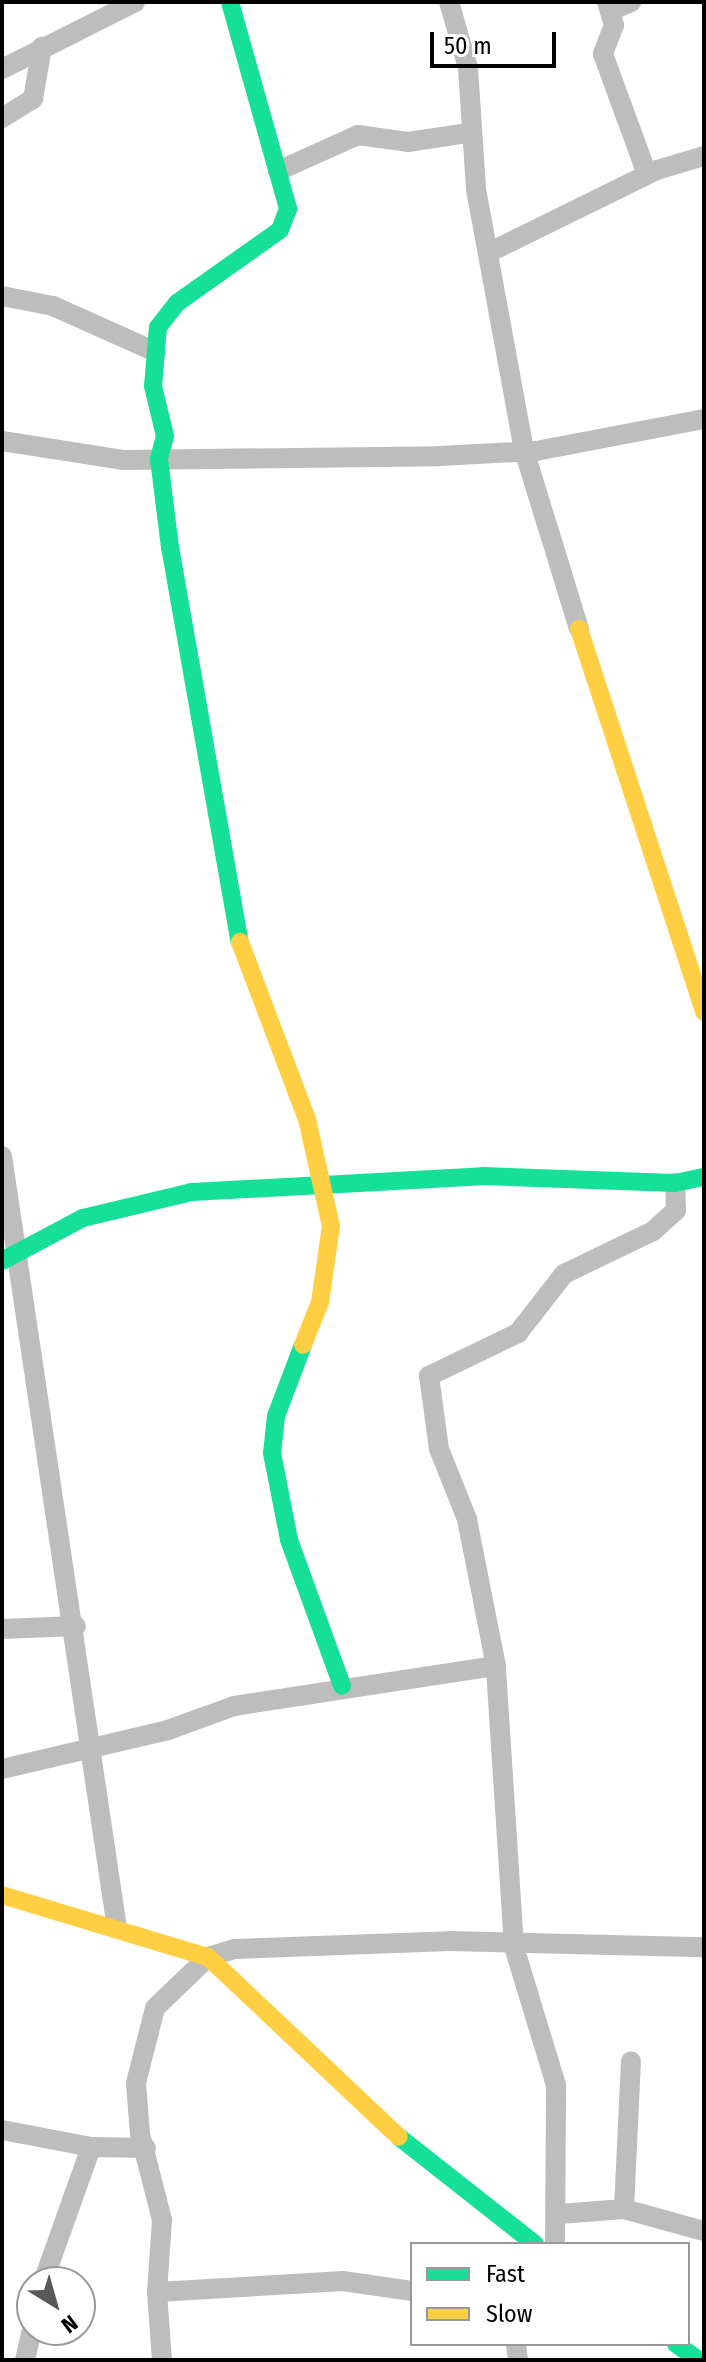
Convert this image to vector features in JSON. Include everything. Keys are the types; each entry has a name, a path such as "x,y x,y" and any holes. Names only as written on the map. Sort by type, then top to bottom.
{"street":[{"path":"2,69 135,2"},
{"path":"230,2 288,209 280,230 177,303 158,327 153,386 165,436 159,459 236,932 307,1119 322,1182 330,1256 276,1416 272,1453 289,1540 342,1686"},
{"path":"449,2 468,68 473,114 468,133 524,450 704,1012"},
{"path":"631,2 609,7 614,25 603,54 647,174"},
{"path":"2,118 33,99 42,47"},
{"path":"278,171 358,135 408,142 468,133"},
{"path":"488,253 647,174 704,156"},
{"path":"2,296 53,306 156,352"},
{"path":"2,441 54,453 159,459 524,450 704,419"},
{"path":"2,1156 8,1258 76,1626 117,1928"},
{"path":"8,1258 83,1218 137,1201 322,1182 585,1176 675,1183 704,1190"},
{"path":"675,1183 704,1177"},
{"path":"555,2242 559,2214 556,2085 514,1947 496,1666 467,1519 439,1449 429,1376 518,1333 564,1274 653,1231 676,1210 675,1183"},
{"path":"2,1629 76,1626"},
{"path":"2,1769 234,1706 342,1686 496,1666"},
{"path":"2,1895 208,1957 426,2162 532,2242"},
{"path":"162,2360 157,2292 162,2220 136,2083 149,2021 208,1957 235,1949 434,1942 514,1947 704,1947"},
{"path":"624,2209 631,2061"},
{"path":"2,2130 91,2147 146,2148"},
{"path":"49,2266 91,2147"},
{"path":"559,2214 624,2209 704,2231"},
{"path":"157,2292 343,2281 410,2291"},
{"path":"679,2346 699,2360"}],"traffic: fast":[{"path":"230,2 288,209 280,230 177,303 158,327 153,386 165,436 159,459 170,547 240,942"},
{"path":"2,1261 83,1218 192,1192 483,1176 675,1183 704,1177"},
{"path":"303,1345 276,1416 272,1453 289,1540 342,1686"},
{"path":"399,2137 532,2242"},
{"path":"679,2346 699,2360"}],"traffic: slow":[{"path":"579,629 704,1012"},
{"path":"240,942 307,1119 331,1226 320,1302 303,1345"},
{"path":"2,1895 208,1957 399,2137"}]}
